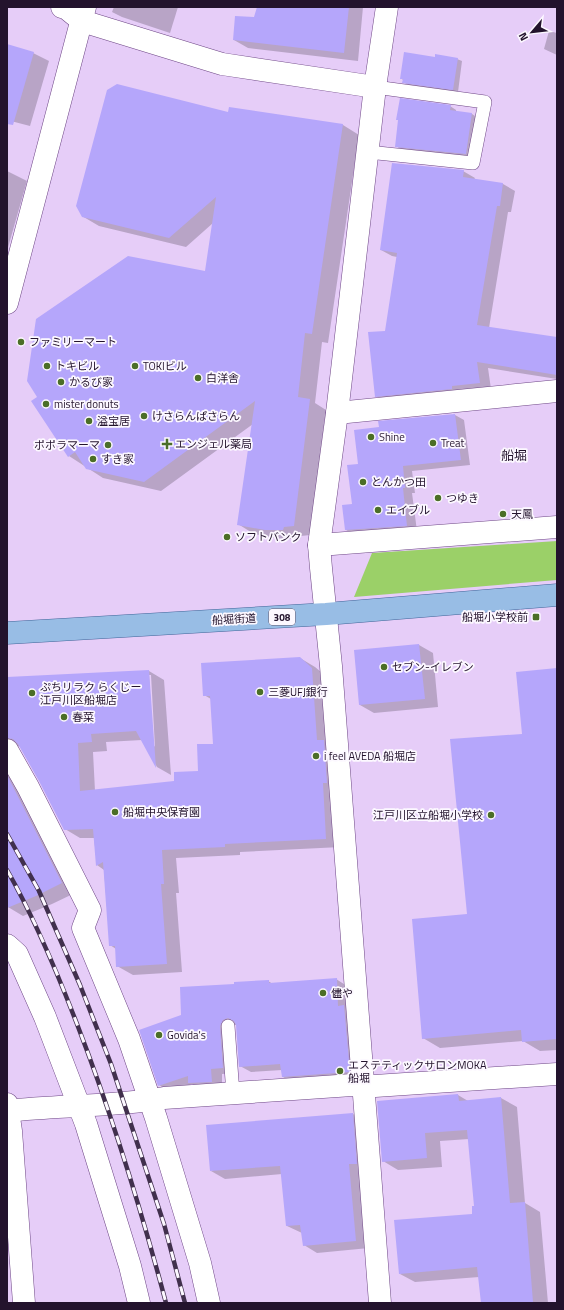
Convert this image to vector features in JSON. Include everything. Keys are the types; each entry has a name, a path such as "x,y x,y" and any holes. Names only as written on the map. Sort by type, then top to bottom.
{"main road":[{"name":"船堀街道","path":"7,633 326,614 557,596"}],"street":[{"path":"62,7 222,64 375,87"},
{"path":"380,1303 326,614 320,568 320,545 375,87 387,7"},
{"path":"7,303 83,14"},
{"path":"337,413 557,391"},
{"path":"320,545 557,527"},
{"path":"7,750 28,787 90,910 83,928 129,1039 150,1101 200,1262 209,1303"},
{"path":"7,945 17,954 45,1017 80,1107 128,1259 139,1303"},
{"path":"24,1303 7,1108 80,1107 150,1101 164,1098 352,1085 375,1086 557,1074"}],"lane":[{"path":"368,152 473,163 485,102 375,87"},
{"path":"228,1026 233,1094"}],"green space":[{"path":"557,541 557,580 354,597 372,553"}],"building":[{"path":"257,7 349,7 344,53 233,40 235,16 254,17"},
{"path":"7,44 34,52 13,125 7,124"},
{"path":"404,52 435,57 435,54 458,58 453,90 402,83 403,79 400,79"},
{"path":"117,84 228,112 229,107 343,124 312,334 305,333 298,397 310,399 294,526 284,527 283,530 265,530 237,525 255,401 144,482 86,469 75,452 68,457 31,401 37,397 27,381 36,319 128,256 205,271 216,197 169,238 82,217 76,206 107,90"},
{"path":"400,98 451,105 450,110 472,113 466,154 395,147 398,120 396,120"},
{"path":"392,163 464,170 463,177 503,183 500,206 497,206 477,325 557,337 557,375 477,362 480,383 452,386 452,389 375,397 368,332 385,331 397,253 380,250"},
{"path":"455,414 461,460 403,466 405,488 403,488 407,526 345,530 342,505 352,504 347,465 358,464 354,430 379,427 378,421"},
{"path":"419,644 425,699 359,705 354,650"},
{"path":"300,657 312,668 317,740 324,740 327,783 323,783 326,839 225,844 225,847 162,850 164,884 161,884 167,964 116,967 115,946 109,946 103,862 96,866 93,829 64,830 18,744 13,739 7,738 7,677 149,670 156,768 136,731 91,734 92,742 78,743 80,791 174,781 174,772 198,771 197,744 213,744 210,696 203,696 201,663"},
{"name":"江戸川区立船堀小学校","path":"557,668 557,1039 522,1042 521,1030 422,1039 412,919 467,914 450,739 522,734 516,672"},
{"path":"7,775 62,883 7,908"},
{"path":"337,978 338,1006 344,1005 350,1072 282,1077 280,1064 239,1067 236,1025 234,1021 228,1018 223,1020 220,1026 223,1068 211,1069 212,1082 188,1083 188,1076 158,1086 139,1030 181,1015 180,987 234,984 234,982 269,980 269,983"},
{"path":"458,1094 459,1101 501,1097 510,1203 525,1202 533,1302 481,1303 477,1267 399,1274 394,1220 472,1214 472,1206 474,1206 467,1130 425,1133 427,1158 382,1162 377,1101"},
{"path":"353,1113 357,1164 349,1164 356,1241 303,1246 300,1225 286,1226 280,1166 210,1171 206,1125"}],"railway":[{"path":"7,834 39,891 80,985 111,1064 164,1224 185,1303"},
{"path":"7,870 27,907 45,946 90,1058 125,1162 166,1303"}],"place":[{"name":"ファミリーマート","path":"21,342"},
{"name":"トキビル","path":"47,366"},
{"name":"TOKIビル","path":"135,366"},
{"name":"白洋舎","path":"198,378"},
{"name":"かるび家","path":"61,382"},
{"name":"mister donuts","path":"46,404"},
{"name":"けさらんぱさらん","path":"144,416"},
{"name":"溢宝居","path":"89,421"},
{"name":"Shine","path":"371,437"},
{"name":"Treat","path":"433,443"},
{"name":"エンジェル薬局","path":"167,444"},
{"name":"ポポラマーマ","path":"108,445"},
{"name":"すき家","path":"93,459"},
{"name":"とんかつ田","path":"363,482"},
{"name":"つゆき","path":"438,498"},
{"name":"エイブル","path":"378,510"},
{"name":"天鳳","path":"503,514"},
{"name":"ソフトバンク","path":"227,537"},
{"name":"船堀小学校前","path":"536,617"},
{"name":"セブン-イレブン","path":"384,667"},
{"name":"三菱UFJ銀行","path":"260,692"},
{"name":"ぷちリラク らくじー 江戸川区船堀店","path":"32,693"},
{"name":"春菜","path":"64,717"},
{"name":"i feel AVEDA 船堀店","path":"316,756"},
{"name":"船堀中央保育園","path":"115,812"},
{"name":"江戸川区立船堀小学校","path":"491,815"},
{"name":"儘や","path":"323,993"},
{"name":"Govida's","path":"159,1035"},
{"name":"エステティックサロンMOKA 船堀","path":"340,1071"}],"district":[{"name":"船堀","path":"514,455"}]}
